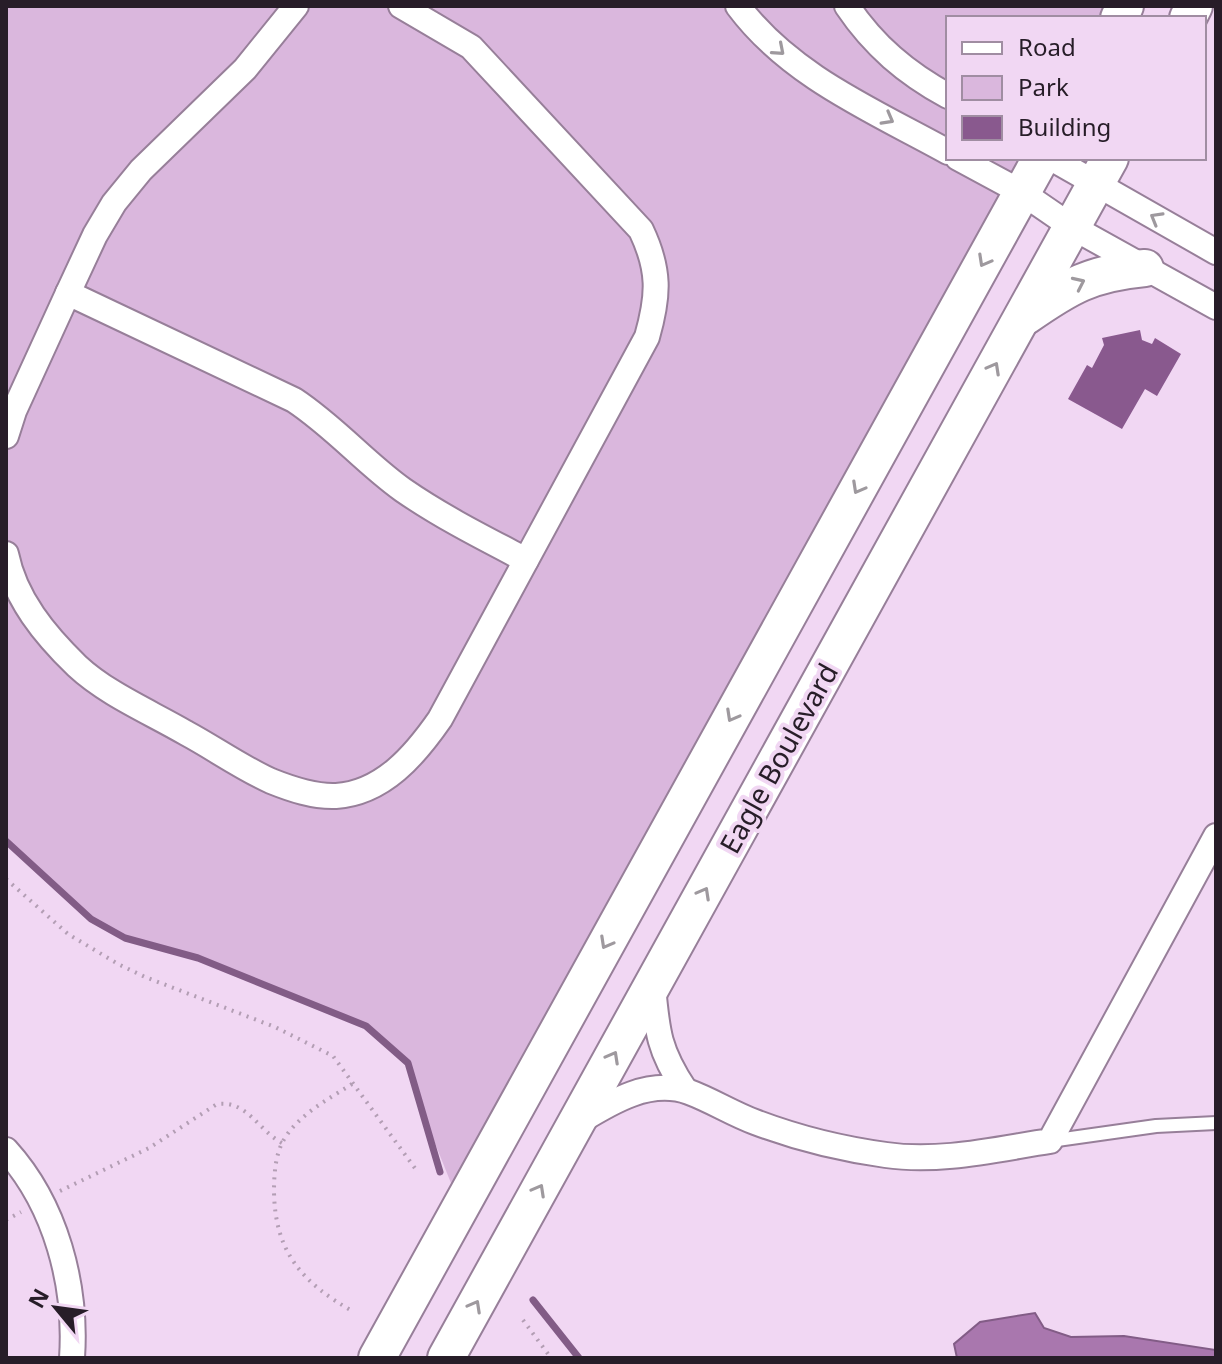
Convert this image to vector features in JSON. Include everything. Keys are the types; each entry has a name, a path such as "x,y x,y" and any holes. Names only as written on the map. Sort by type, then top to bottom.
{"street":[{"path":"6,436 14,411 68,293 114,203 141,170 245,69 296,6"},
{"path":"6,554 24,602 49,637 80,668 110,689 268,780 301,792 336,796 367,788 397,771 422,746 440,719 647,337 656,306 657,274 651,250 641,230 471,47 401,6"},
{"path":"738,6 763,36 803,70 946,151"},
{"path":"847,6 880,49 900,67 946,95"},
{"path":"962,160 1021,192 1072,227 1216,307"},
{"path":"377,1358 1040,160"},
{"path":"1059,160 1103,171 1216,252"},
{"name":"Eagle Boulevard","path":"446,1358 1103,171"},
{"path":"1021,319 1060,292 1087,279 1115,271 1145,268"},
{"path":"68,293 294,400 327,423 400,488 526,560"},
{"path":"575,1125 630,1094 657,1089 685,1090 753,1122 800,1138 888,1156 948,1156 1050,1141 1216,836"},
{"path":"653,986 659,1040 668,1065 685,1090"},
{"path":"6,1150 41,1201 63,1255 73,1313 72,1358"}],"lane":[{"path":"1050,1141 1156,1126 1216,1123"}],"path":[{"path":"6,879 44,915 91,949 145,977 275,1027 333,1056 417,1171"},
{"path":"352,1084 310,1110 282,1143 274,1176 275,1220 288,1257 326,1297 354,1312"},
{"path":"58,1192 149,1148 217,1104 226,1103 243,1109 265,1132 282,1143"},
{"path":"6,1220 21,1212"},
{"path":"523,1320 551,1358"}],"green space":[{"path":"6,6 1125,6 1120,16 946,16 946,160 1040,160 459,1203 416,1096 408,1063 367,1026 198,958 125,938 91,919 6,841"}],"shaded area":[{"path":"1035,1313 1044,1328 1071,1337 1124,1336 1216,1350 1216,1358 957,1358 954,1344 980,1322"}],"building":[{"path":"1140,330 1142,340 1152,344 1155,338 1181,354 1157,396 1145,389 1122,429 1068,399 1087,365 1092,368 1104,345 1102,338"}],"waterway":[{"path":"6,841 91,919 125,938 198,958 366,1026 408,1063 440,1172"},
{"path":"533,1300 579,1358"}]}
